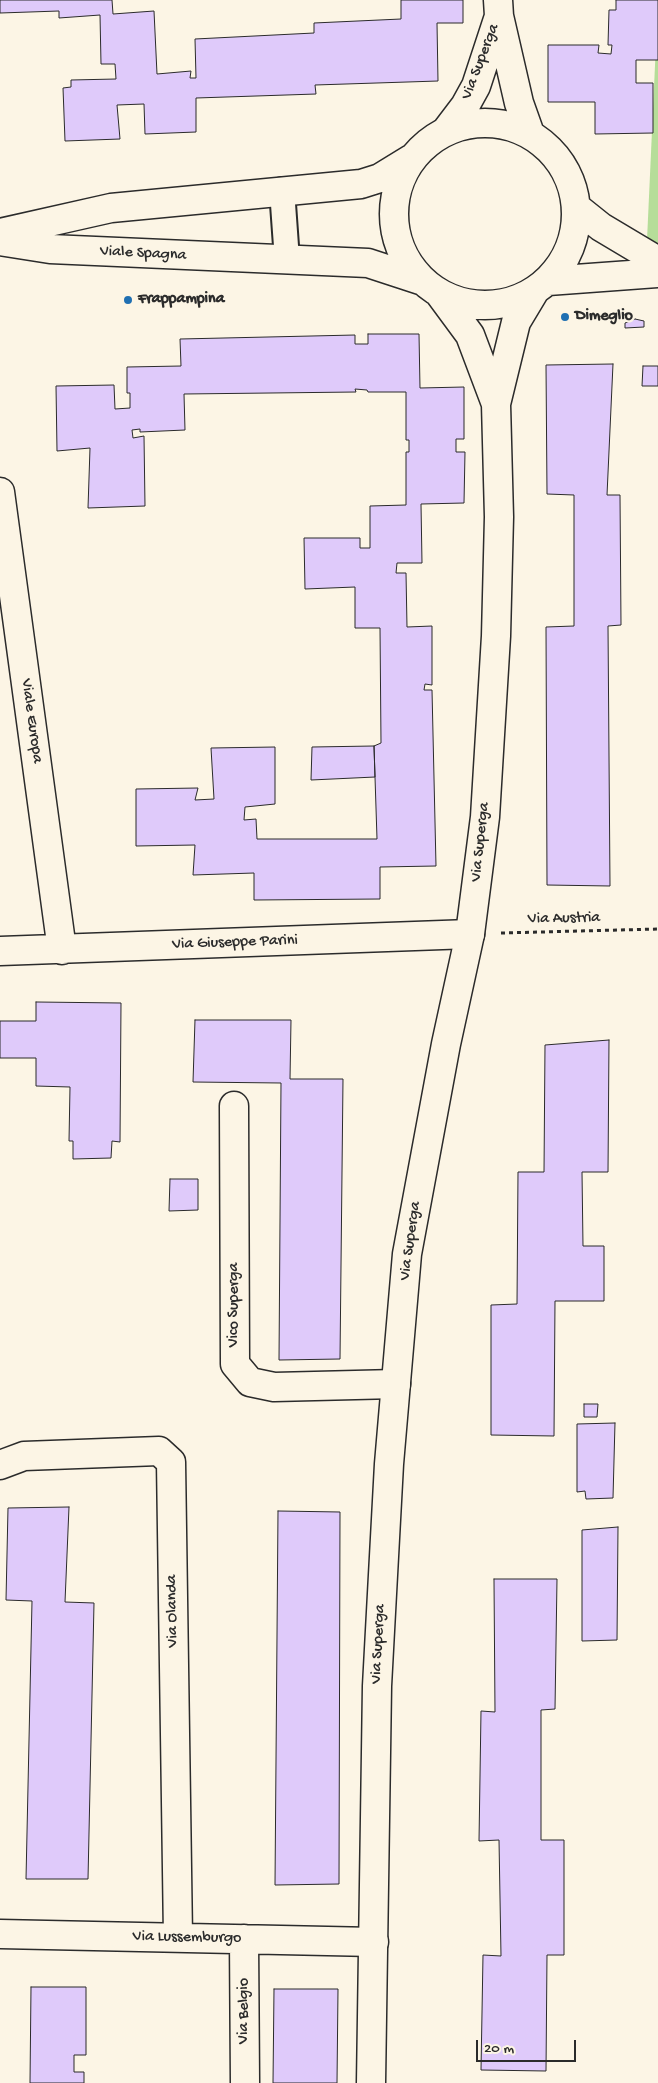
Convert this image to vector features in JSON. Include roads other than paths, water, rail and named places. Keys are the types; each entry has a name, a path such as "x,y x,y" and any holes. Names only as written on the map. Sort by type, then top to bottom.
{"street":[{"name":"Via Superga","path":"446,131 465,106 476,86 498,8"},
{"name":"Via Superga","path":"371,2083 377,1686 388,1474 407,1254 446,1044 470,934 485,817 496,636 499,517 496,404 516,322 541,286 568,254 576,224 576,207 569,178 553,153 530,134 519,103 498,8"},
{"path":"0,233 111,208 282,190 361,184 380,178 411,159 446,131 484,122 509,126 530,134"},
{"name":"Via Superga","path":"411,159 396,191 394,215 397,240 407,262 431,287 470,335 496,404"},
{"path":"282,190 287,260"},
{"path":"576,207 601,226 658,261"},
{"name":"Viale Spagna","path":"0,240 50,249 368,263 477,305 505,304 541,286"},
{"path":"541,286 658,273"},
{"name":"Viale Europa","path":"0,492 62,950"},
{"name":"Via Giuseppe Parini","path":"0,952 470,934"},
{"name":"Vico Superga","path":"234,1106 235,1364 250,1382 274,1387 396,1384"},
{"name":"Via Olanda","path":"0,1465 24,1456 159,1451 170,1462 178,1937"},
{"name":"Via Lussemburgo","path":"0,1934 374,1942"},
{"name":"Via Belgio","path":"244,1939 245,2083"}],"place":[{"name":"Frappampina","path":"128,300"},
{"name":"Dimeglio","path":"565,317"}]}
